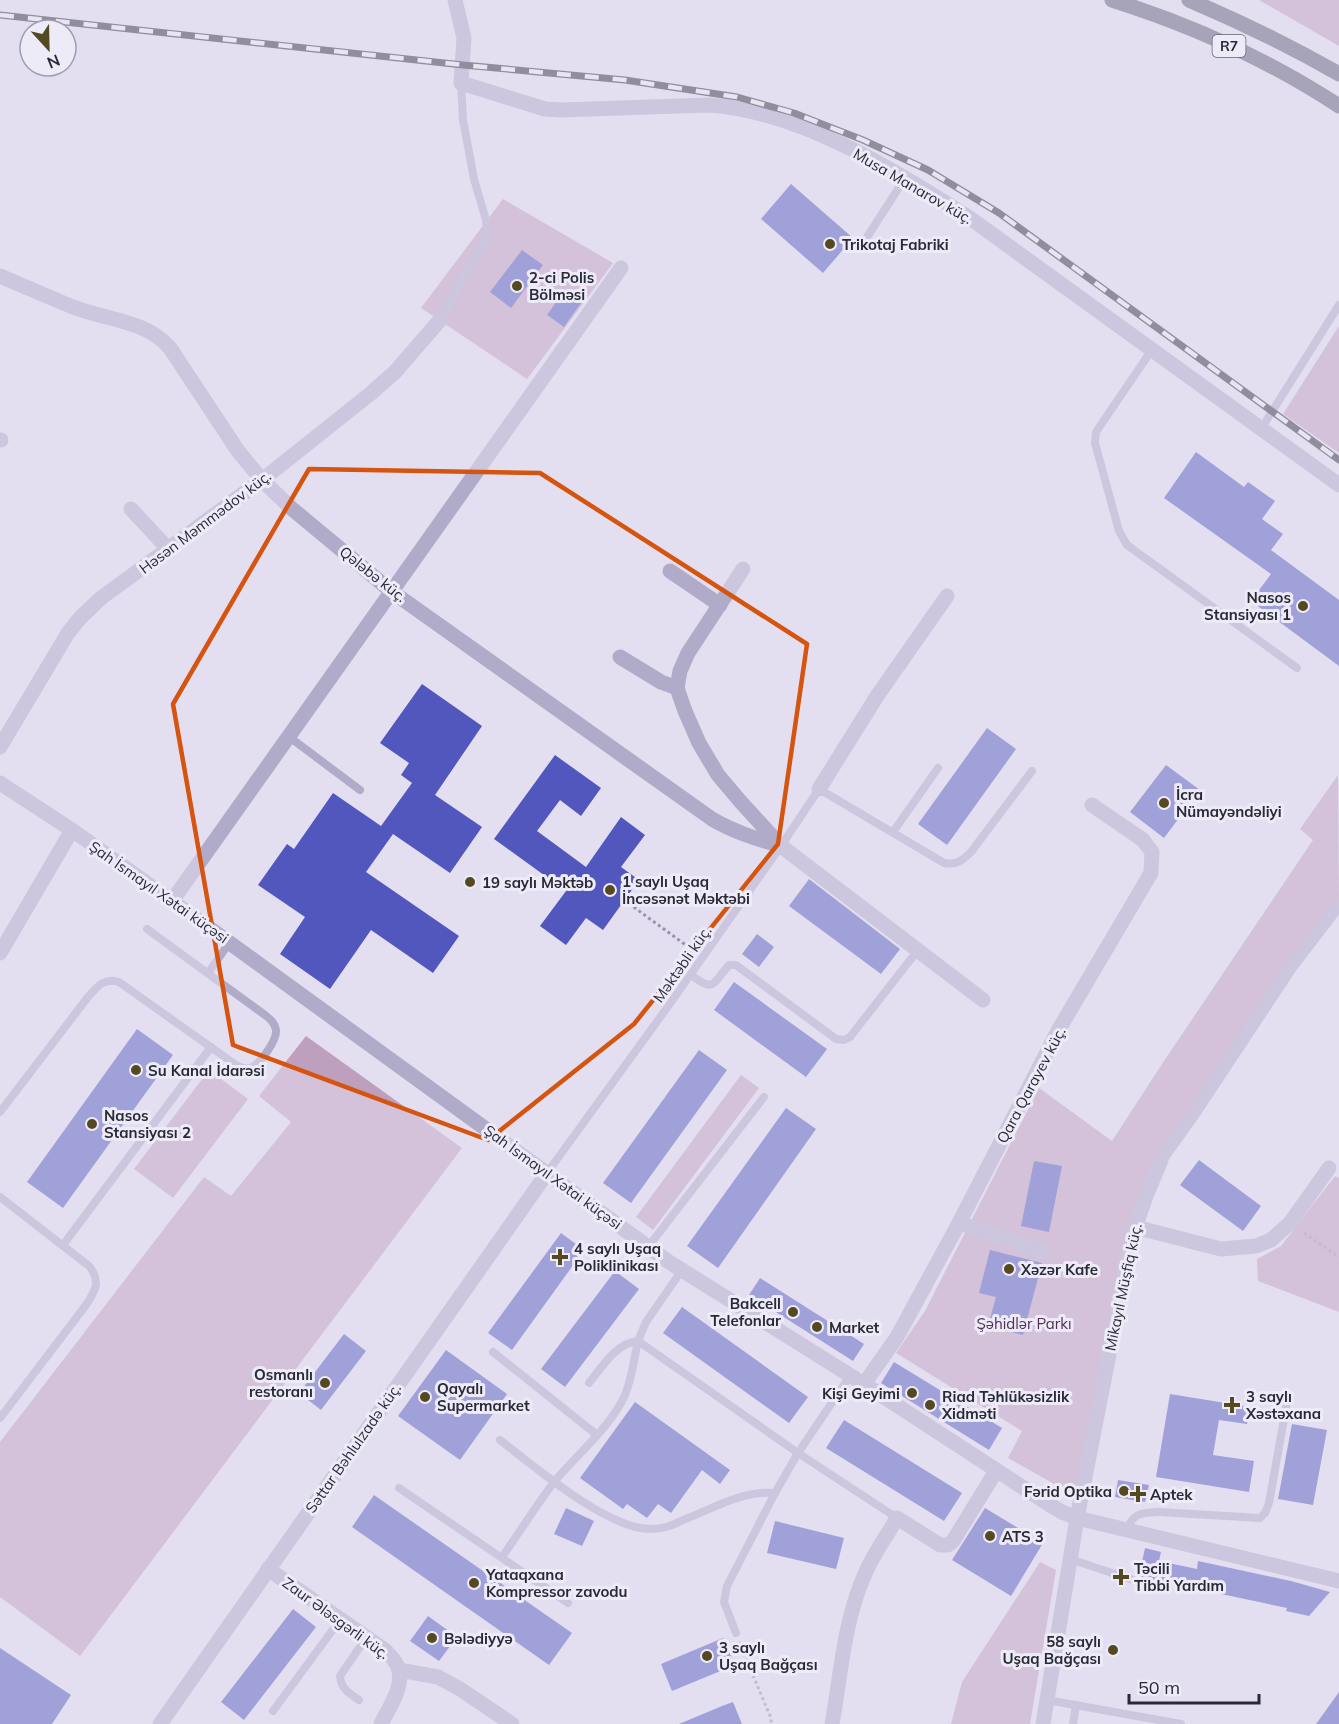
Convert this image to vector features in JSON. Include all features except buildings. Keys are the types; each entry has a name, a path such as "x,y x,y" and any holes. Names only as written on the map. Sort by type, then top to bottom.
{"main road":[{"name":"R7","path":"1112,0 1149,12 1215,39 1274,68 1339,106"},
{"name":"R7","path":"1189,0 1238,20 1339,74"}],"street":[{"path":"455,0 464,38 461,83"},
{"name":"Musa Manarov küç.","path":"461,83 545,109 709,105 732,107 800,127 852,150 905,178 967,216 1339,485"},
{"path":"172,901 621,268"},
{"name":"Qələbə küç.","path":"0,276 74,307 147,330 162,339 238,451 262,480 291,508 391,591 712,819 736,832 782,846"},
{"name":"Həsən Məmmədov küç.","path":"0,747 68,633 80,618 101,598 169,550 327,429 395,372 440,321"},
{"path":"131,509 169,550"},
{"path":"743,569 688,653 680,671 677,688 699,743 718,775 782,846 983,999"},
{"path":"670,571 720,605"},
{"path":"819,789 877,696 947,596"},
{"path":"620,657 661,682 677,688"},
{"name":"Şah İsmayıl Xətai küçəsi","path":"0,783 72,830 230,942 648,1247 1050,1505 1077,1518 1339,1581"},
{"name":"Qara Qarayev küç.","path":"864,1384 897,1337 959,1223 1059,1029 1151,873 1152,852 1143,840 1092,805"},
{"path":"0,953 72,830"},
{"name":"Mikayıl Müşfiq küç.","path":"1043,1724 1077,1518 1132,1237 1146,1196 1161,1160 1292,966 1339,905"},
{"path":"1135,1227 1221,1249 1256,1246 1270,1240 1290,1223 1329,1168"},
{"name":"Səttar Bəhlulzadə küç.","path":"160,1724 547,1173"},
{"path":"959,1223 1042,1251"},
{"path":"832,1724 849,1622 858,1593 865,1573 897,1518 940,1545 948,1545 953,1541 996,1471"},
{"name":"Zaur Ələsgərli küç.","path":"268,1569 386,1651 396,1663 399,1670 399,1684 381,1724"},
{"name":"Zaur Ələsgərli küç.","path":"399,1670 438,1677 512,1724"}],"lane":[{"path":"440,321 483,244 487,232 463,120 461,83"},
{"path":"862,245 905,178"},
{"path":"1261,429 1339,305"},
{"path":"1151,351 1096,432 1095,443 1119,531 1127,545 1297,668"},
{"path":"288,736 360,790"},
{"path":"893,832 938,768"},
{"path":"819,789 944,863 954,864 960,862 971,852 1032,771"},
{"name":"Məktəbli küç.","path":"547,1173 691,975 782,846 819,789"},
{"path":"0,1112 88,997 103,982 111,980 119,982 236,1065 248,1068 261,1060 275,1039 274,1023 147,929"},
{"path":"208,973 230,942"},
{"path":"691,975 704,985 710,986 729,965 736,965 836,1039 844,1040 850,1036 918,950"},
{"path":"63,1245 211,1047"},
{"path":"648,1247 764,1097"},
{"path":"0,1197 89,1266 95,1273 96,1285 93,1294 0,1418"},
{"path":"502,1557 555,1482 615,1412 630,1382 638,1341 646,1322 682,1270"},
{"path":"589,1383 622,1346 638,1341 798,1453 897,1518"},
{"path":"493,1352 597,1435"},
{"path":"736,1633 724,1602 727,1586 798,1453 850,1376"},
{"path":"1126,1529 1132,1519 1143,1513 1260,1518 1269,1503 1287,1402"},
{"path":"500,1440 555,1482 604,1514 623,1525 648,1530 664,1528 743,1495 763,1491 775,1493"},
{"path":"399,1488 568,1603"},
{"path":"1070,1559 1136,1581"},
{"path":"273,1711 340,1620"},
{"path":"359,1700 344,1689 340,1683 340,1676 366,1638"},
{"path":"1047,1700 1181,1724"},
{"path":"1073,1724 1076,1705"}],"path":[{"path":"624,900 703,957"},
{"path":"1290,1223 1339,1257"},
{"path":"736,1633 771,1718 771,1724"}],"highlighted area":[{"path":"309,469 540,473 807,644 778,844 634,1024 488,1140 233,1045 173,704"}],"green space":[{"path":"1259,0 1339,0 1339,46"},
{"name":"2-ci Polis Bölməsi","path":"503,199 613,263 527,379 421,308"},
{"path":"1339,326 1339,453 1283,414"},
{"name":"Şəhidlər Parkı","path":"1338,775 1339,905 1194,1114 1146,1196 1081,1490 1056,1485 1008,1458 1022,1431 896,1353 925,1311 1039,1088 1112,1141 1313,840 1300,829"},
{"path":"306,1036 462,1148 80,1656 0,1597 0,1442 204,1177 231,1196 291,1122 259,1096"},
{"path":"209,1070 248,1099 173,1198 134,1169"},
{"path":"741,1075 759,1088 653,1230 636,1217"},
{"path":"1335,1176 1339,1178 1339,1312 1258,1281 1257,1259 1281,1246"},
{"path":"1040,1562 1056,1570 1030,1724 951,1724 962,1682"}],"railway":[{"path":"0,15 463,65 625,80 737,97 794,113 863,140 928,170 999,213 1339,460"}],"place":[{"name":"Trikotaj Fabriki","path":"830,244"},
{"name":"2-ci Polis Bölməsi","path":"517,286"},
{"name":"Nasos Stansiyası 1","path":"1303,606"},
{"name":"İcra Nümayəndəliyi","path":"1164,803"},
{"name":"19 saylı Məktəb","path":"470,882"},
{"name":"1 saylı Uşaq İncəsənət Məktəbi","path":"610,890"},
{"name":"Su Kanal İdarəsi","path":"136,1070"},
{"name":"Nasos Stansiyası 2","path":"92,1124"},
{"name":"4 saylı Uşaq Poliklinikası","path":"560,1257"},
{"name":"Xəzər Kafe","path":"1009,1269"},
{"name":"Bakcell Telefonlar","path":"793,1312"},
{"name":"Market","path":"817,1327"},
{"name":"Osmanlı restoranı","path":"325,1383"},
{"name":"Kişi Geyimi","path":"912,1393"},
{"name":"Qayalı Supermarket","path":"425,1397"},
{"name":"Riad Təhlükəsizlik Xidməti","path":"930,1405"},
{"name":"3 saylı Xəstəxana","path":"1232,1405"},
{"name":"Fərid Optika","path":"1124,1491"},
{"name":"Aptek","path":"1138,1494"},
{"name":"ATS 3","path":"990,1536"},
{"name":"Təcili Tibbi Yardım","path":"1121,1577"},
{"name":"Yataqxana Kompressor zavodu","path":"474,1583"},
{"name":"Bələdiyyə","path":"432,1638"},
{"name":"58 saylı Uşaq Bağçası","path":"1113,1650"},
{"name":"3 saylı Uşaq Bağçası","path":"707,1656"}]}
